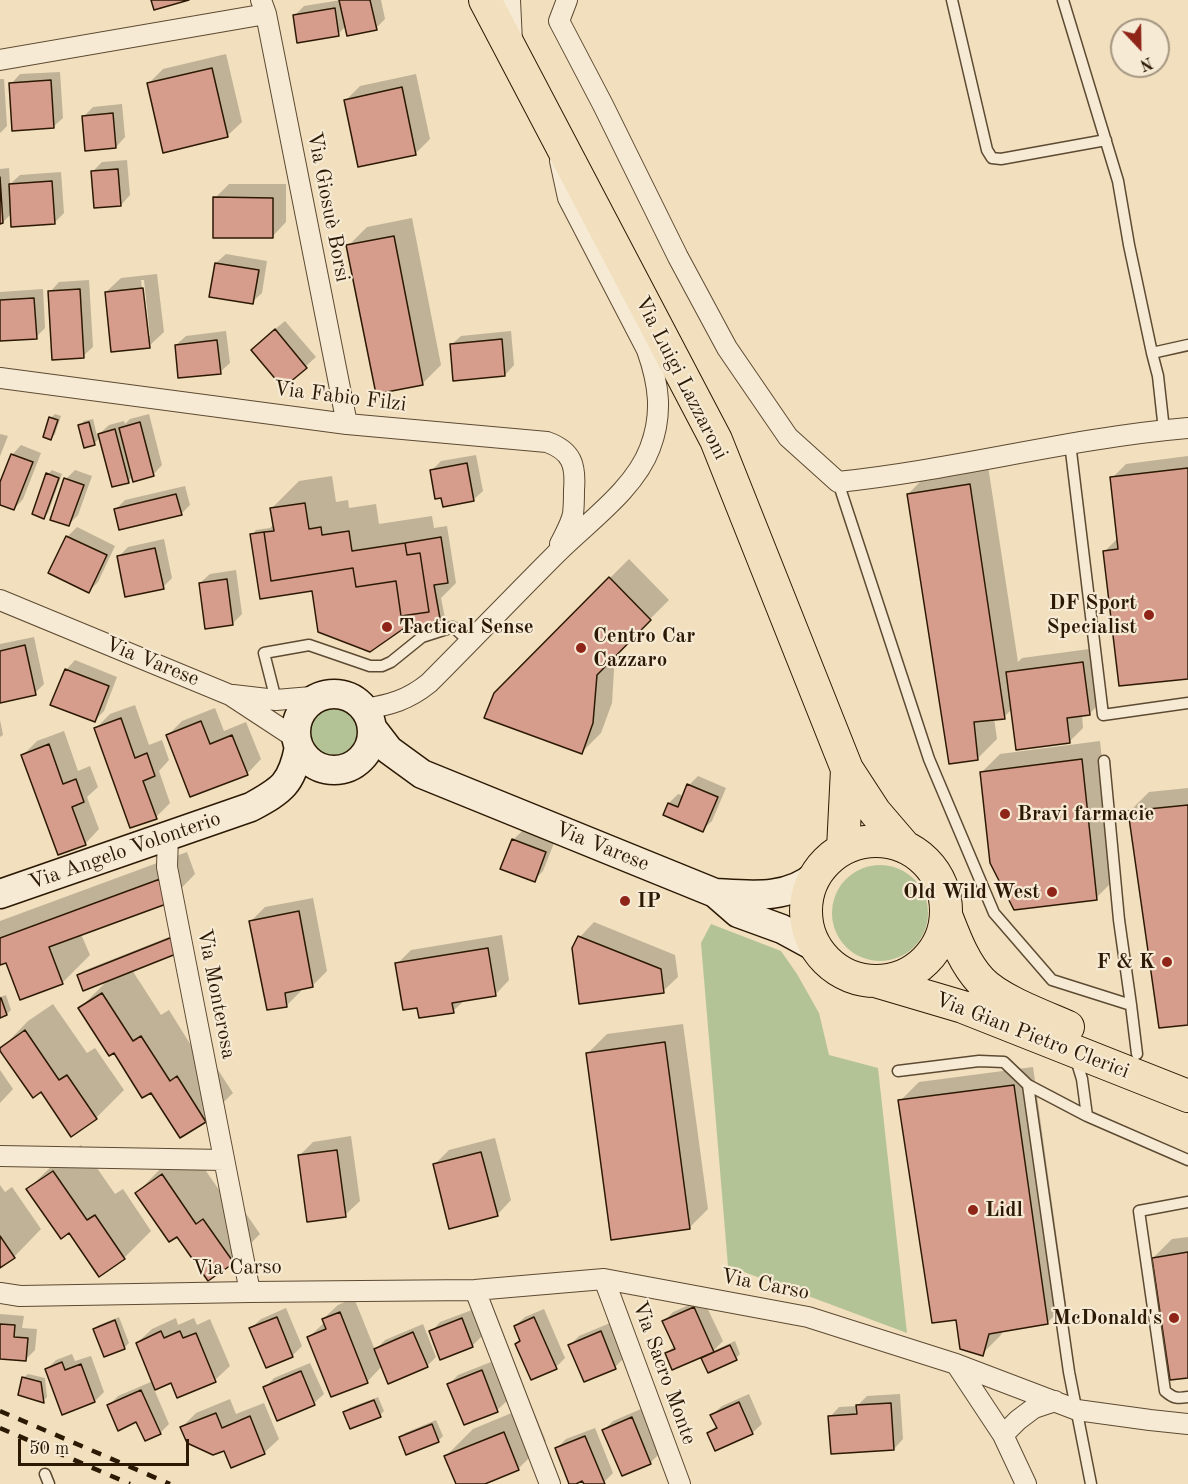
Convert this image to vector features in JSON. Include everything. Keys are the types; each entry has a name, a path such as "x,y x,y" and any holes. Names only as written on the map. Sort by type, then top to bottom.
{"main road":[{"name":"Via Luigi Lazzaroni","path":"485,0 716,440 847,769 875,812 905,847"},
{"name":"Via Luigi Lazzaroni","path":"843,849 847,769"},
{"path":"867,841 886,842 905,847 927,862 942,886 946,915 940,939 924,962 901,976 888,980 874,980 848,975 825,959 811,937 806,912 810,886 823,865 843,849 867,841"},
{"name":"Via Gian Pietro Clerici","path":"946,915 968,964 991,990 1065,1026 1188,1075"},
{"name":"Via Gian Pietro Clerici","path":"874,980 963,1007 1188,1096"}],"street":[{"path":"510,0 513,53"},
{"path":"567,0 559,21 678,257 727,348 788,437 838,482 888,477 1070,443 1188,428"},
{"path":"0,60 264,7"},
{"name":"Via Giosuè Borsi","path":"264,7 347,424"},
{"path":"368,719 381,706 410,697 429,683 555,555 624,489 639,469 650,448 657,422 658,398 655,374 647,350 568,198 554,132"},
{"name":"Via Fabio Filzi","path":"0,378 347,424 547,442 558,446 567,454 573,464 575,477 573,515 555,555"},
{"name":"Via Varese","path":"0,600 230,695 298,743"},
{"path":"230,695 276,700 309,699 323,696 333,695 346,696 355,700 368,719 370,743 364,755 354,765 339,770 314,765 307,759 298,743 297,726 302,713 312,702 323,696"},
{"name":"Via Varese","path":"368,719 389,750 422,774 715,893 738,913 782,929 817,948"},
{"name":"Via Angelo Volonterio","path":"251,807 282,788 287,782 295,766 298,743"},
{"name":"Via Varese","path":"339,770 392,770 422,774"},
{"name":"Via Angelo Volonterio","path":"0,894 251,807 285,798 339,770"},
{"name":"Via Monterosa","path":"168,836 167,867 250,1292"},
{"name":"Via Varese","path":"715,893 759,895 786,891 807,883 816,875"},
{"path":"0,1156 224,1160"},
{"name":"Via Carso","path":"0,1293 20,1296 475,1290 604,1279 808,1317 956,1364 1077,1410 1188,1424"},
{"name":"Via Sacro Monte","path":"604,1279 680,1484"},
{"path":"475,1290 550,1484"},
{"path":"956,1364 1003,1435 1026,1484"},
{"path":"1003,1435 1034,1408 1055,1401"}],"lane":[{"path":"952,0 987,150 992,158 1001,159 1106,140"},
{"path":"1064,0 1118,181 1158,376 1164,430"},
{"path":"1152,353 1188,345"},
{"path":"1070,443 1103,715 1188,703"},
{"path":"838,482 929,759 994,913 1052,980 1131,1005"},
{"path":"276,700 264,653 309,645 370,666 382,666 391,662 422,638 453,627 470,642"},
{"path":"1104,761 1119,920 1137,1054"},
{"path":"1073,1050 1082,1079 1087,1116"},
{"path":"898,1071 979,1061 1004,1062 1028,1085 1087,1116 1188,1160"},
{"path":"1028,1085 1069,1372 1091,1484"},
{"path":"1188,1202 1139,1211 1165,1391 1177,1399 1188,1397"}],"green space":[{"path":"334,703 350,708 358,716 363,732 358,748 350,756 334,761 318,756 310,748 305,732 310,716 318,708"},
{"path":"880,865 899,868 914,879 925,894 928,913 925,932 914,947 899,958 880,961 861,958 846,947 835,932 832,913 835,894 846,879 861,868"},
{"path":"711,924 781,951 819,1013 829,1055 878,1068 907,1333 728,1266 701,943"}],"building":[{"path":"151,0 189,0 154,10"},
{"path":"339,0 370,0 377,30 347,36"},
{"path":"335,8 339,36 297,43 293,15"},
{"path":"212,68 228,137 163,153 147,83"},
{"path":"51,80 54,128 12,131 9,83"},
{"path":"402,87 416,155 358,167 344,100"},
{"path":"113,113 116,148 85,151 82,116"},
{"path":"118,169 121,206 94,208 91,171"},
{"path":"0,177 3,223 0,224"},
{"path":"52,181 55,224 11,227 9,184"},
{"path":"213,197 273,198 273,238 213,238"},
{"path":"394,236 423,385 376,394 346,245"},
{"path":"215,263 259,270 253,304 209,297"},
{"path":"143,288 150,348 111,352 105,292"},
{"path":"80,289 84,358 52,360 48,291"},
{"path":"34,298 37,339 0,341 0,300"},
{"path":"275,329 307,368 283,388 251,350"},
{"path":"502,339 505,376 453,381 450,344"},
{"path":"217,340 221,374 178,378 175,345"},
{"path":"49,417 58,420 51,440 43,437"},
{"path":"89,422 95,445 84,448 78,425"},
{"path":"140,422 154,476 133,482 119,428"},
{"path":"115,429 129,483 112,487 98,434"},
{"path":"11,454 33,462 14,510 0,505 0,482"},
{"path":"467,463 474,501 443,507 441,498 435,499 430,470"},
{"name":"DF Sport Specialist","path":"1188,468 1188,679 1119,686 1103,551 1118,549 1110,477"},
{"path":"46,473 59,478 44,519 32,514"},
{"path":"64,478 84,485 69,526 50,520"},
{"path":"970,484 1005,719 974,722 978,760 949,764 907,494"},
{"path":"176,494 182,515 119,530 114,509"},
{"path":"305,503 309,529 321,527 322,535 349,531 352,551 405,543 407,555 420,553 429,612 401,616 396,581 356,587 353,568 271,581 264,532 274,531 270,508"},
{"path":"264,532 271,581 353,568 356,587 396,581 401,616 429,612 420,553 407,555 405,543 441,537 448,583 434,585 441,624 403,629 370,652 318,632 312,591 260,599 250,534"},
{"path":"66,536 107,555 89,593 48,573"},
{"path":"155,548 164,589 125,597 117,556"},
{"name":"Centro Car Cazzaro","path":"609,577 651,620 597,675 593,723 582,754 484,718 494,693"},
{"path":"227,579 233,625 205,629 199,583"},
{"path":"25,645 36,695 0,703 0,651"},
{"path":"1083,662 1090,715 1067,718 1070,743 1016,750 1006,672"},
{"path":"65,669 109,686 95,722 50,705"},
{"path":"121,718 135,758 147,753 155,776 143,781 157,819 130,828 94,728"},
{"path":"201,721 210,744 232,735 248,775 190,797 166,735"},
{"path":"49,744 63,784 76,779 84,802 72,807 86,845 58,855 21,755"},
{"path":"1082,759 1097,900 1014,910 990,863 980,772"},
{"path":"687,784 718,797 703,832 663,815 668,803 678,807"},
{"path":"1188,805 1188,1025 1159,1028 1128,811"},
{"path":"512,839 546,852 535,882 500,869"},
{"path":"160,879 169,903 49,947 63,984 20,1000 6,963 0,965 0,938"},
{"path":"299,911 313,987 285,993 287,1007 267,1010 249,921"},
{"path":"175,936 181,952 83,991 77,975"},
{"path":"578,936 661,969 664,993 579,1004 572,948"},
{"path":"488,948 496,996 452,1003 454,1013 419,1018 417,1008 403,1010 395,963"},
{"path":"102,993 133,1041 141,1036 170,1081 177,1076 206,1122 180,1138 151,1093 142,1098 114,1053 109,1056 78,1008"},
{"path":"0,998 7,1015 0,1018"},
{"path":"25,1030 59,1080 67,1075 97,1119 71,1137 41,1092 33,1098 0,1051 0,1048"},
{"path":"665,1042 690,1229 611,1240 586,1053"},
{"name":"Lidl","path":"1014,1085 1048,1324 989,1334 983,1356 960,1349 956,1320 932,1323 898,1100"},
{"path":"337,1150 346,1217 307,1222 298,1155"},
{"path":"481,1152 498,1216 449,1229 433,1164"},
{"path":"53,1171 87,1220 95,1215 125,1259 99,1277 69,1233 61,1239 26,1189"},
{"path":"162,1174 196,1224 203,1219 234,1263 208,1281 177,1237 169,1242 135,1193"},
{"path":"0,1236 15,1258 0,1268"},
{"name":"McDonald's","path":"1188,1252 1188,1378 1170,1380 1152,1258"},
{"path":"694,1307 714,1352 672,1370 665,1353 675,1349 662,1321"},
{"path":"340,1312 368,1383 331,1397 307,1337 326,1329 322,1319"},
{"path":"277,1317 293,1357 266,1368 249,1328"},
{"path":"534,1317 557,1369 531,1380 515,1344 520,1341 514,1326"},
{"path":"462,1318 473,1347 440,1360 429,1331"},
{"path":"115,1320 125,1349 104,1357 93,1329"},
{"path":"0,1324 15,1325 14,1337 28,1338 26,1361 0,1359"},
{"path":"161,1331 164,1338 180,1331 183,1338 196,1333 216,1382 177,1398 171,1383 155,1390 136,1343"},
{"path":"601,1331 616,1369 584,1382 568,1345"},
{"path":"413,1332 428,1367 388,1384 374,1349"},
{"path":"730,1345 737,1360 708,1373 701,1358"},
{"path":"62,1362 65,1370 81,1364 95,1402 62,1415 45,1369"},
{"path":"482,1370 498,1412 464,1425 447,1384"},
{"path":"301,1371 315,1405 277,1421 263,1387"},
{"path":"22,1377 41,1382 44,1403 18,1395"},
{"path":"141,1390 161,1434 145,1441 136,1422 118,1431 107,1405"},
{"path":"374,1400 381,1417 350,1429 343,1412"},
{"path":"739,1402 753,1434 715,1451 707,1433 717,1428 710,1415"},
{"path":"891,1403 894,1450 831,1454 828,1416 857,1414 856,1405"},
{"path":"216,1413 222,1428 250,1416 265,1454 231,1468 224,1451 213,1455 187,1443 180,1427"},
{"path":"632,1417 651,1464 622,1476 602,1430"},
{"path":"432,1424 439,1442 406,1455 399,1437"},
{"path":"504,1432 519,1470 485,1484 456,1484 444,1456"},
{"path":"585,1436 605,1484 584,1484 582,1481 569,1484 555,1448"}],"railway":[{"path":"0,1411 170,1484"},
{"path":"0,1428 130,1484"}],"place":[{"name":"DF Sport Specialist","path":"1149,615"},
{"name":"Tactical Sense","path":"387,627"},
{"name":"Centro Car Cazzaro","path":"581,648"},
{"name":"Bravi farmacie","path":"1005,814"},
{"name":"Old Wild West","path":"1052,892"},
{"name":"IP","path":"625,901"},
{"name":"F & K","path":"1167,962"},
{"name":"Lidl","path":"973,1210"},
{"name":"McDonald's","path":"1174,1318"}]}
